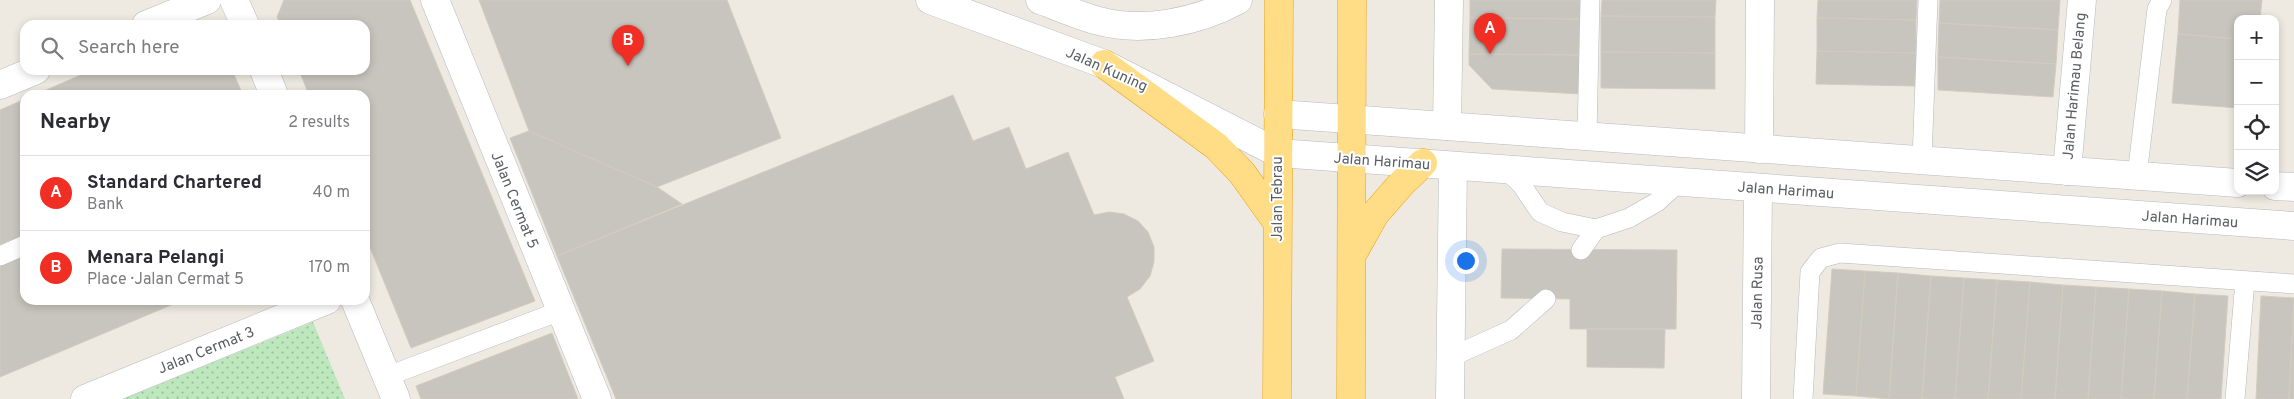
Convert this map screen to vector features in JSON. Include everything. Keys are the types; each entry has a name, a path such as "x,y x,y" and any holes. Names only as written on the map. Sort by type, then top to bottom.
{"highway":[{"name":"Jalan Tebrau","path":"1277,399 1279,0"},
{"path":"1351,399 1352,0"},
{"path":"1104,64 1216,146 1242,173 1277,222"},
{"path":"1351,256 1375,214 1402,183 1423,164"}],"street":[{"path":"158,20 207,0"},
{"path":"234,0 243,20"},
{"name":"Jalan Cermat 5","path":"435,0 597,399"},
{"name":"Jalan Kuning","path":"930,0 1104,64 1278,154"},
{"path":"1040,0 1100,21 1136,26 1169,23 1203,15 1238,0"},
{"path":"1447,126 1449,0"},
{"path":"1759,148 1760,0"},
{"name":"Jalan Harimau Belang","path":"2067,171 2082,0"},
{"path":"0,85 24,75"},
{"path":"266,75 272,90"},
{"path":"1278,114 2234,183"},
{"name":"Jalan Harimau","path":"1278,154 2294,226"},
{"path":"1450,399 1452,166"},
{"path":"2279,186 2294,187"},
{"name":"Jalan Rusa","path":"1756,399 1758,188"},
{"name":"Jalan Cermat 3","path":"84,399 315,305"},
{"path":"357,305 392,388"}],"lane":[{"path":"1587,136 1590,0"},
{"path":"1922,160 1928,0"},
{"path":"2137,176 2157,9 2162,0"},
{"path":"1506,170 1521,184 1540,212 1562,222 1596,229 1628,218 1657,202 1679,182"},
{"path":"1581,250 1596,229"},
{"path":"0,256 20,248"},
{"path":"1803,399 1810,272 1820,258 1840,253 2294,284"},
{"path":"2235,399 2245,281"},
{"path":"1451,357 1512,330 1546,299"},
{"path":"392,388 560,310"}],"green space":[{"path":"313,322 345,399 123,399"}],"building":[{"path":"284,0 410,0 535,301 411,348 370,247 370,90 307,90 301,75 370,75 370,20 278,20 277,17"},
{"path":"479,0 727,0 781,138 657,187 529,131"},
{"path":"1470,0 1580,0 1580,19 1470,18"},
{"path":"1602,0 1716,0 1715,17 1601,16"},
{"path":"1818,0 1917,0 1916,20 1817,18"},
{"path":"1940,0 2060,0 2058,30 1939,23"},
{"path":"2180,0 2262,0 2260,15 2234,15 2234,39 2178,34"},
{"path":"1601,16 1715,17 1715,53 1601,52"},
{"path":"1470,18 1580,19 1579,55 1469,54"},
{"path":"1817,18 1916,20 1916,53 1817,51"},
{"path":"1939,23 2058,30 2056,64 1938,57"},
{"path":"2178,34 2234,39 2234,108 2172,103"},
{"path":"1817,51 1916,53 1915,86 1816,84"},
{"path":"1601,52 1715,53 1715,89 1601,88"},
{"path":"1469,54 1579,55 1580,94 1492,89 1469,65"},
{"path":"1938,57 2056,64 2053,97 1938,90"},
{"path":"81,75 234,75 241,90 46,90"},
{"path":"953,95 973,141 1009,127 1026,169 1068,152 1094,215 1109,212 1124,214 1138,221 1148,232 1154,247 1154,262 1150,276 1140,289 1127,297 1154,361 1115,377 1124,399 616,399 557,256"},
{"path":"20,101 20,236 0,245 0,110"},
{"path":"529,131 657,187 682,204 557,256 510,138"},
{"path":"1502,249 1677,250 1676,329 1570,329 1570,299 1501,298"},
{"path":"20,256 20,305 171,305 0,377 0,264"},
{"path":"1832,269 1865,271 1856,396 1823,394"},
{"path":"1865,271 1898,273 1889,399 1856,396"},
{"path":"1898,273 1931,276 1922,399 1889,399"},
{"path":"1931,276 1964,278 1955,399 1922,399"},
{"path":"1964,278 1997,280 1988,399 1955,399"},
{"path":"1997,280 2030,282 2021,399 1988,399"},
{"path":"2030,282 2063,285 2055,399 2021,399"},
{"path":"2063,285 2096,287 2088,399 2055,399"},
{"path":"2096,287 2129,289 2121,399 2088,399"},
{"path":"2129,289 2162,291 2154,399 2121,399"},
{"path":"2162,291 2195,294 2187,399 2154,399"},
{"path":"2195,294 2228,296 2221,399 2187,399"},
{"path":"2261,296 2294,298 2289,399 2256,399"},
{"path":"2294,302 2294,399 2289,399"},
{"path":"1587,329 1665,329 1664,368 1587,367"},
{"path":"552,333 578,399 421,399 416,386"}],"place":[{"name":"Standard Chartered","path":"1490,54"},
{"name":"Menara Pelangi","path":"628,66"}]}
